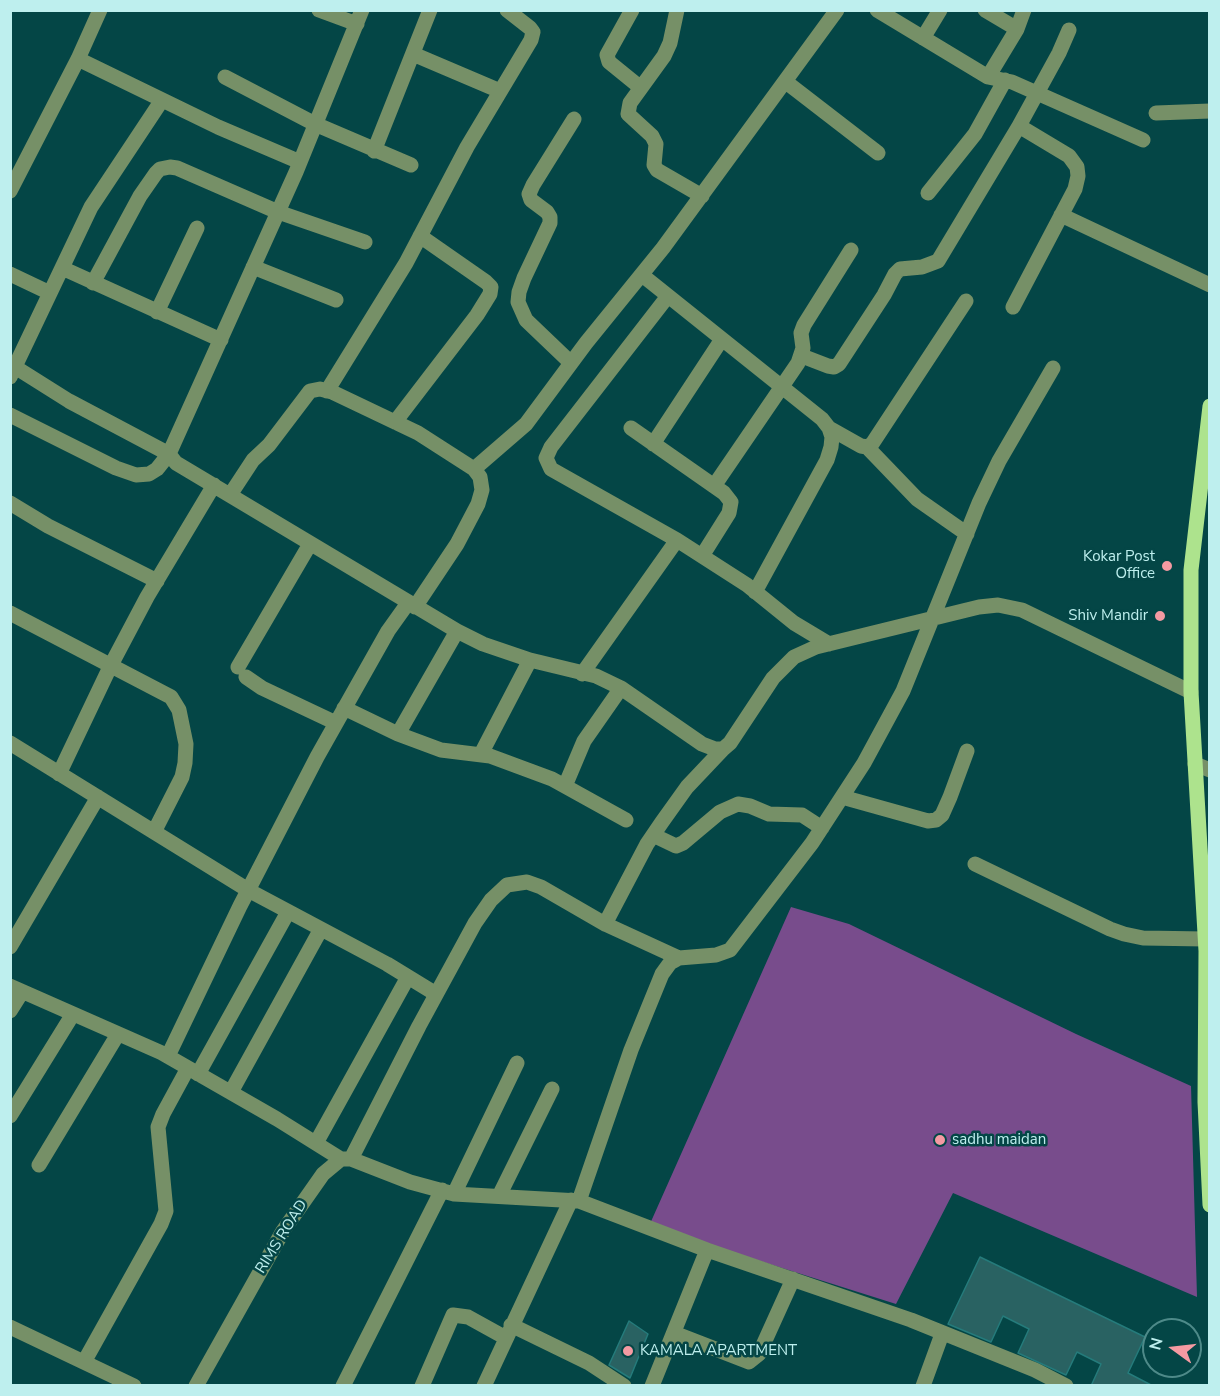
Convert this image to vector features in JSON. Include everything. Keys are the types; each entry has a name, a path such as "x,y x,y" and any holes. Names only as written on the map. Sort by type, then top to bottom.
{"main road":[{"path":"1209,405 1191,570 1191,692 1207,947 1209,1205"}],"street":[{"path":"10,191 78,59 100,10"},
{"path":"10,416 116,468 136,475 148,474 157,470 169,454 221,340 300,162 359,17 319,10"},
{"path":"374,151 430,10"},
{"path":"327,391 406,262 467,147 531,40 533,32 507,10"},
{"path":"632,10 607,56 609,62 641,88"},
{"path":"677,10 670,43 664,56 630,103 628,114 652,136 656,144 654,165 662,173 702,196"},
{"path":"877,10 988,77 1005,80 1037,92 1143,140"},
{"path":"923,38 940,10"},
{"path":"985,10 1017,29"},
{"path":"988,77 1017,29 1024,10"},
{"path":"474,469 526,424 702,196 786,82 830,13"},
{"path":"802,356 828,366 834,367 839,364 895,274 900,269 922,267 938,261 1019,126 1069,30"},
{"path":"412,54 500,92"},
{"path":"78,59 162,100 300,162"},
{"path":"225,77 315,124 411,165"},
{"path":"928,193 975,134 1005,80"},
{"path":"786,82 878,153"},
{"path":"162,100 92,207 13,372 169,454 176,463 457,631 483,644 530,660 596,676 621,688 702,744 715,749 723,749"},
{"path":"1156,113 1209,111"},
{"path":"571,363 526,320 518,302 524,278 550,223 547,212 531,200 529,194 574,119"},
{"path":"1013,307 1075,189 1077,168 1074,162 1058,148 1019,126"},
{"path":"93,283 140,196 160,169 177,168 278,212 365,242"},
{"path":"1061,215 1209,285"},
{"path":"157,312 197,228"},
{"path":"395,422 477,315 490,294 491,287 420,236"},
{"path":"714,486 783,388 802,356 801,333 804,325 851,250"},
{"path":"253,267 336,300"},
{"path":"62,268 221,340"},
{"path":"10,274 50,293"},
{"path":"642,275 783,388 829,428 852,442 867,447 916,500 967,534"},
{"path":"668,296 551,447 546,458 551,469 677,540 755,592 794,623 829,644"},
{"path":"867,447 877,438 966,301"},
{"path":"653,444 722,339"},
{"path":"484,1386 508,1331 575,1200 655,989 670,963 679,958 716,955 730,950 842,798 903,691 999,461 1053,368"},
{"path":"168,1056 248,890 344,708 388,631 412,605 457,544 478,504 482,490 480,477 474,469 418,434 327,391 310,391 269,444 253,460 230,495"},
{"path":"631,428 714,486 732,502 729,513 702,556"},
{"path":"755,592 827,460 832,437 829,428"},
{"path":"59,774 110,667 157,581 214,485"},
{"path":"10,503 48,526 157,581"},
{"path":"582,674 677,540"},
{"path":"310,544 242,672 262,688 336,723"},
{"path":"679,958 605,924 653,836 687,787 730,743 774,678 794,657 829,644 979,607 998,605 1022,610 1191,692"},
{"path":"10,613 110,667 163,692 171,698 179,710 186,744 185,763 182,777 154,831"},
{"path":"398,734 457,631"},
{"path":"481,754 530,660"},
{"path":"565,786 585,741 621,688"},
{"path":"344,708 398,734 441,750 481,754 552,779 626,820"},
{"path":"10,743 248,890 436,994"},
{"path":"842,798 928,821 936,820 942,814 950,797 967,751"},
{"path":"1195,764 1209,770"},
{"path":"10,947 98,797"},
{"path":"653,836 676,846 683,843 720,812 738,804 769,814 802,815 822,828"},
{"path":"975,864 1110,929 1143,938 1207,947"},
{"name":"RIMS ROAD","path":"196,1386 283,1231 323,1174 346,1159 475,923 498,891 507,885 527,882 541,887 605,924"},
{"path":"84,1362 164,1218 166,1211 158,1144 158,1127 163,1114 193,1071 288,912"},
{"path":"231,1092 321,929"},
{"path":"315,1143 408,977"},
{"path":"10,1011 16,989 168,1056 346,1159 410,1182 448,1192 575,1200 707,1250 880,1309 1035,1370 1066,1386"},
{"path":"10,1116 73,1014"},
{"path":"39,1165 118,1034"},
{"path":"343,1386 517,1063"},
{"path":"499,1196 552,1089"},
{"path":"652,1386 707,1250"},
{"path":"674,1333 749,1362 759,1354 793,1279"},
{"path":"422,1386 453,1315 468,1317 508,1331 589,1363 624,1386"},
{"path":"10,1327 134,1386"},
{"path":"922,1386 942,1334"}],"shaded area":[{"name":"sadhu maidan","path":"791,907 849,924 1076,1034 1191,1086 1197,1297 953,1193 896,1304 649,1226"}],"building":[{"path":"980,1257 1142,1336 1142,1343 1128,1373 1153,1386 1091,1386 1101,1364 1077,1352 1066,1375 1018,1353 1029,1329 1003,1316 991,1342 948,1324"},
{"name":"KAMALA APARTMENT","path":"629,1321 648,1334 630,1378 609,1365"}],"place":[{"name":"Kokar Post Office","path":"1167,566"},
{"name":"Shiv Mandir","path":"1160,616"},
{"name":"sadhu maidan","path":"940,1140"},
{"name":"KAMALA APARTMENT","path":"628,1351"}]}
